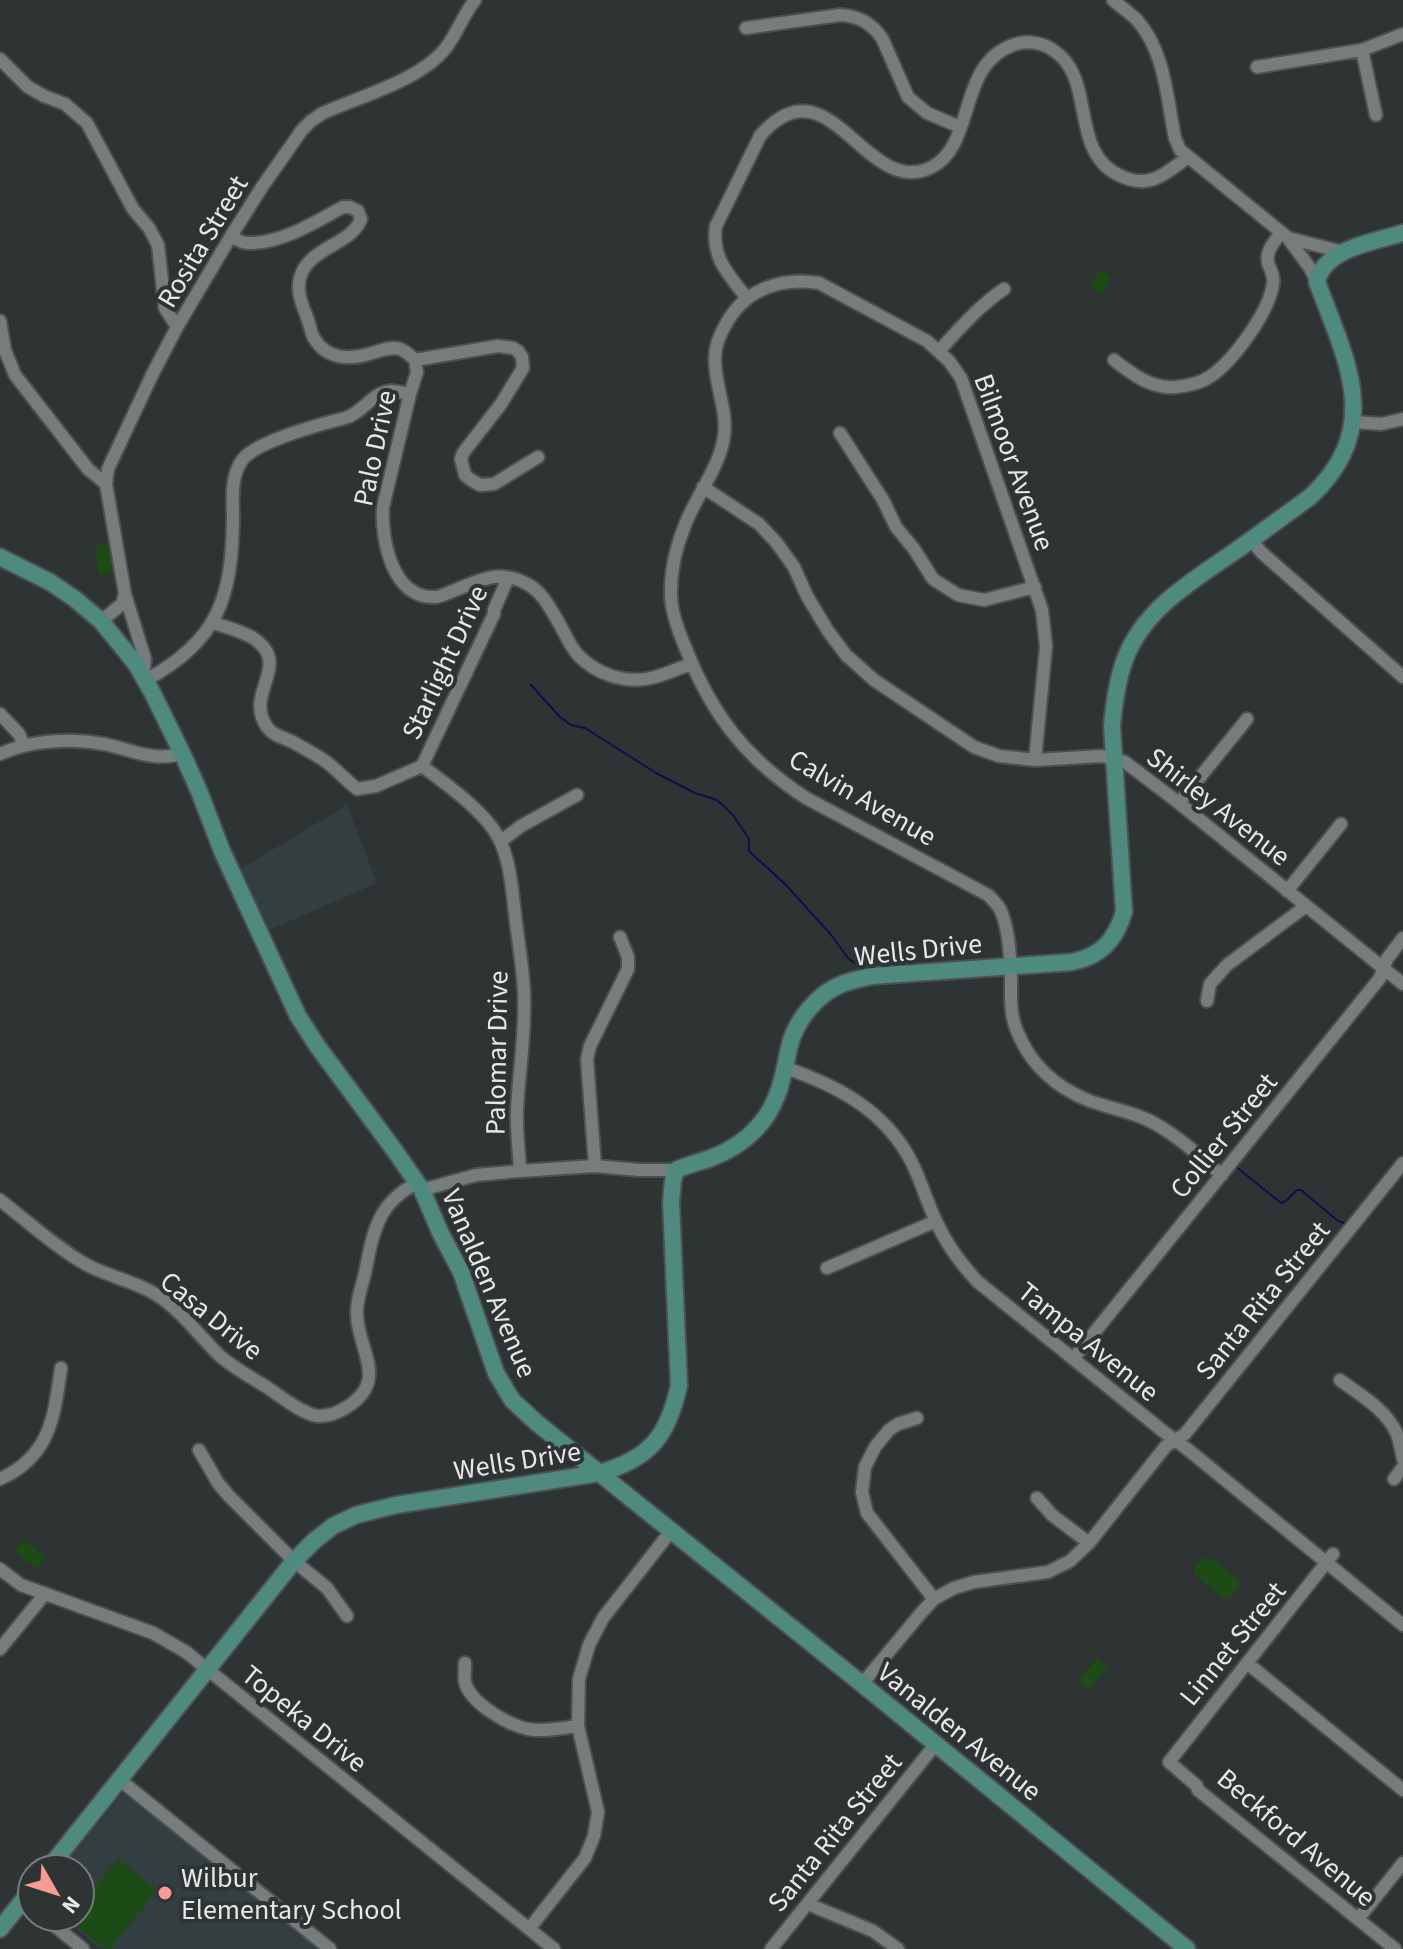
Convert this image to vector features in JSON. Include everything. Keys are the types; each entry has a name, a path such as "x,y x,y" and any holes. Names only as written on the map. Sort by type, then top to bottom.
{"main road":[{"path":"1317,282 1323,266 1330,259 1403,233"},
{"name":"Wells Drive","path":"61,1853 294,1561 333,1526 356,1515 396,1505 599,1473 634,1459 650,1447 664,1431 679,1385 671,1202 676,1170 733,1147 765,1118 775,1100 797,1027 806,1012 826,993 843,984 872,976 1081,960 1098,953 1116,933 1124,912 1124,900 1112,726 1115,695 1125,657 1156,611 1177,591 1323,485 1341,456 1354,422 1349,371 1317,282"},
{"name":"Vanalden Avenue","path":"0,557 50,582 75,599 101,621 144,678 182,753 228,864 298,1016 419,1187 461,1272 496,1373 512,1400 1187,1949"},
{"path":"0,1929 16,1912"}],"street":[{"name":"Rosita Street","path":"144,678 145,659 125,594 106,484 108,469 152,375 231,236 262,187 311,121 430,64 445,49 475,0"},
{"path":"1113,0 1136,19 1148,34 1158,56 1180,150 1284,235 1317,282"},
{"path":"746,28 840,15 865,21 882,38 908,97 927,113 960,127"},
{"path":"1257,67 1362,50 1403,34"},
{"path":"746,297 718,257 713,241 718,218 760,136 769,125 792,112 819,114 885,165 909,172 921,171 935,165 954,142 986,63 1013,45 1022,42 1040,44 1067,62 1074,74 1091,144 1099,161 1114,174 1132,181 1152,180 1169,173 1188,157"},
{"path":"1362,50 1376,115"},
{"path":"0,59 28,87 65,104 87,123 133,209 158,245 165,308 177,327"},
{"name":"Palo Drive","path":"231,236 247,243 271,240 301,230 343,207 358,211 361,219 359,226 310,261 300,275 298,291 314,338 333,355 359,357 400,349 415,360 417,372 383,507 382,523 395,573 410,589 438,597 489,576 508,578"},
{"path":"1284,235 1343,252"},
{"path":"1114,360 1140,379 1173,388 1196,383 1211,375 1233,356 1261,315 1274,280 1267,255 1284,235"},
{"name":"Bilmoor Avenue","path":"746,297 784,282 819,283 917,334 939,351 961,378 1042,610 1046,646 1035,760"},
{"path":"939,351 975,312 1004,289"},
{"name":"Calvin Avenue","path":"746,297 730,315 714,355 716,383 725,420 720,452 685,525 673,565 671,597 677,628 713,707 735,737 781,781 806,798 988,895 1005,922 1011,1008 1016,1029 1029,1054 1046,1076 1067,1091 1091,1102 1116,1108 1166,1130 1222,1175"},
{"path":"0,321 5,350 15,375 88,469 106,484"},
{"name":"Palo Drive","path":"415,360 498,346 518,351 523,368 501,404 463,453 461,466 471,480 486,486 538,457"},
{"path":"144,678 176,662 201,640 213,623 227,581 233,532 233,490 243,459 268,443 353,416 375,397 391,391 410,394"},
{"path":"1354,422 1381,424 1403,419"},
{"path":"840,433 883,500 896,527 933,579 958,595 984,600 1035,587"},
{"name":"Shirley Avenue","path":"703,487 759,524 776,542 794,567 828,631 846,655 874,680 974,747 999,756 1035,760 1102,756 1125,762 1403,984"},
{"path":"1251,540 1403,677"},
{"path":"508,578 529,585 539,593 579,656 602,673 626,679 650,678 692,664"},
{"name":"Starlight Drive","path":"422,766 508,578"},
{"path":"101,621 122,604 125,594"},
{"path":"213,623 251,636 269,656 269,674 259,709 272,734 326,762 357,789 376,786 422,766"},
{"path":"0,714 19,734 24,746"},
{"path":"1179,803 1247,719"},
{"path":"0,754 42,743 81,741 158,757 169,758 182,753"},
{"name":"Palomar Drive","path":"422,766 484,817 501,841 509,871 525,996 517,1113 520,1171"},
{"path":"501,841 521,826 577,795"},
{"path":"1287,891 1341,824"},
{"path":"1207,1001 1210,984 1227,965 1306,906"},
{"path":"595,1166 587,1059 596,1032 628,969 628,957 620,937"},
{"name":"Collier Street","path":"1073,1359 1380,978 1387,959 1403,938"},
{"name":"Tampa Avenue","path":"786,1068 842,1091 878,1118 912,1164 936,1221 957,1259 978,1282 1330,1558 1403,1625"},
{"name":"Santa Rita Street","path":"862,1684 934,1599 974,1582 1048,1572 1070,1561 1089,1543 1166,1446 1185,1434 1403,1163"},
{"name":"Casa Drive","path":"0,1200 85,1264 164,1300 187,1319 221,1356 247,1375 308,1414 328,1415 351,1404 367,1384 368,1357 356,1312 374,1231 395,1196 419,1187 476,1175 595,1166 676,1170"},
{"path":"827,1268 936,1221"},
{"path":"0,1479 18,1469 42,1444 54,1413 61,1368"},
{"path":"1340,1380 1374,1404 1388,1420 1397,1434 1403,1459"},
{"path":"917,1418 889,1430 875,1447 865,1467 862,1492 867,1513 934,1599"},
{"path":"199,1450 229,1496 294,1561 327,1588 347,1616"},
{"path":"1394,1479 1403,1467"},
{"path":"1037,1498 1052,1515 1089,1543"},
{"path":"529,1929 585,1858 594,1836 598,1812 578,1726 579,1679 589,1645 603,1618 671,1531"},
{"name":"Linnet Street","path":"1169,1762 1330,1558"},
{"name":"Topeka Drive","path":"0,1569 21,1585 153,1633 186,1652 554,1949"},
{"path":"0,1649 44,1595"},
{"path":"465,1663 465,1684 473,1696 507,1722 530,1729 578,1726"},
{"path":"1247,1663 1403,1790"},
{"name":"Santa Rita Street","path":"771,1949 935,1745"},
{"name":"Beckford Avenue","path":"1169,1762 1198,1790 1395,1949"},
{"path":"120,1780 330,1949"},
{"path":"1358,1919 1403,1863"},
{"path":"808,1904 873,1931 898,1949"},
{"path":"64,1933 83,1949"}],"shaded area":[{"path":"347,805 377,883 267,931 239,870"},
{"name":"Wilbur Elementary School","path":"128,1795 319,1949 101,1949 81,1933 96,1933 96,1853 74,1853 120,1796"}],"green space":[{"path":"1100,270 1111,276 1101,293 1090,287"},
{"path":"108,543 113,572 99,575 94,546"},
{"path":"24,1540 45,1557 37,1568 15,1551"},
{"path":"1203,1558 1210,1558 1239,1580 1240,1586 1229,1598 1224,1599 1195,1575 1194,1569"},
{"path":"1097,1658 1108,1667 1089,1690 1078,1681"},
{"path":"118,1859 154,1888 154,1894 110,1949 105,1949 85,1933 96,1933 96,1886"}],"waterway":[{"path":"531,685 571,725 585,728 656,773 695,793 717,800 733,815 749,839 749,851 786,885 856,964"},
{"path":"1234,1165 1281,1203 1301,1190 1338,1221 1347,1224"}],"place":[{"name":"Wilbur Elementary School","path":"165,1893"}]}
